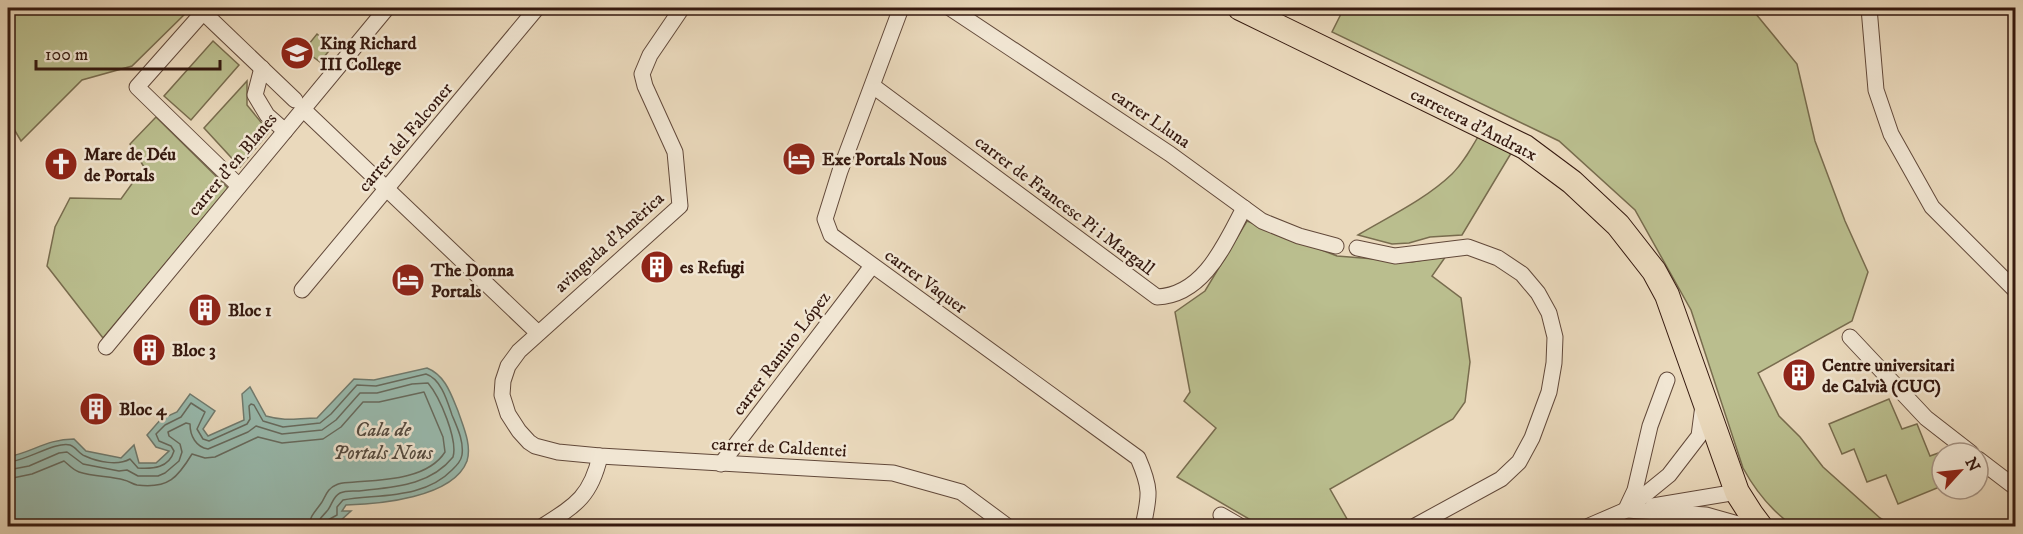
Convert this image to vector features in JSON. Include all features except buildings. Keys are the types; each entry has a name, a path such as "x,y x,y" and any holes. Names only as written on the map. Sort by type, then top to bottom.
{"main road":[{"name":"carretera d'Andratx","path":"1240,8 1526,147 1572,182 1618,225 1654,271 1667,295 1737,492 1760,526"}],"street":[{"name":"carrer d'en Blanes","path":"106,347 387,8"},
{"name":"carrer del Falconer","path":"302,290 537,8"},
{"name":"avinguda d'Amèrica","path":"538,333 680,206 675,152 645,86 642,74 650,55 682,8"},
{"name":"carrer Vaquer","path":"901,8 840,171 825,219 831,235 1138,458 1146,475 1150,494 1143,526"},
{"name":"carrer Lluna","path":"950,8 1170,154 1262,221 1299,236 1336,246"},
{"path":"1869,8 1876,90 1891,134 1932,207 2016,291"},
{"path":"238,186 137,86 205,10 296,100"},
{"path":"262,68 255,95 267,115 285,131"},
{"name":"carrer de Francesc Pi i Margall","path":"873,86 1157,297 1171,297 1189,287 1216,261 1244,208"},
{"path":"307,113 538,333"},
{"path":"1357,248 1395,256 1468,247 1498,258 1522,274 1538,293 1549,313 1555,337 1554,363 1549,392 1533,438 1519,462 1502,480 1415,526"},
{"name":"carrer Ramiro López","path":"721,464 872,266"},
{"name":"carrer de Caldentei","path":"538,333 519,351 508,366 503,381 502,395 508,414 519,431 535,446 558,452 600,456 893,473 961,492 1007,526"},
{"path":"1850,337 1926,418 1956,441"},
{"path":"1626,510 1635,490 1650,426 1667,380"},
{"path":"1626,510 1669,475 1699,436 1704,395"},
{"path":"543,526 584,496 596,477 600,456"},
{"path":"1990,468 2016,488"},
{"path":"1589,526 1626,510 1737,492"},
{"path":"1626,510 1706,515 1745,526"},
{"path":"1221,515 1240,526"}],"green space":[{"path":"15,8 191,8 132,66 82,80 21,141 8,119 8,16"},
{"path":"1344,8 1751,8 1797,64 1815,141 1845,221 1868,272 1852,321 1758,373 1779,416 1800,437 1823,467 1880,518 1893,526 1793,526 1778,514 1743,468 1691,310 1635,210 1559,141 1332,32"},
{"path":"317,34 332,47 320,62 304,50"},
{"path":"213,41 239,65 191,120 164,96"},
{"path":"247,81 247,105 269,132 240,167 204,128"},
{"path":"156,117 228,188 103,338 47,266 55,227 70,198 121,199 144,167 130,144"},
{"path":"1479,135 1513,150 1462,235 1430,237 1409,243 1392,244 1358,235 1407,207 1442,183 1460,165"},
{"path":"1247,221 1337,256 1412,262 1446,256 1432,276 1461,298 1470,362 1465,402 1453,419 1330,489 1351,526 1261,526 1177,477 1216,428 1184,401 1190,392 1175,312 1205,291"},
{"path":"1889,399 1902,429 1917,424 1930,456 1930,491 1898,504 1886,475 1867,482 1854,449 1842,454 1829,424"}],"water":[{"name":"Cala de Portals Nous","path":"427,368 443,380 450,392 468,442 467,461 459,473 447,483 431,491 377,503 346,505 342,511 351,511 340,521 327,526 8,526 8,457 48,443 74,439 86,451 121,458 134,445 139,463 156,463 169,451 156,447 147,435 161,419 177,412 190,394 215,411 203,429 208,436 244,420 242,394 250,387 266,416 286,419 317,418 354,379 374,380"}],"place":[{"name":"King Richard III College","path":"297,53"},
{"name":"Exe Portals Nous","path":"799,159"},
{"name":"Mare de Déu de Portals","path":"61,164"},
{"name":"es Refugi","path":"657,267"},
{"name":"The Donna Portals","path":"408,280"},
{"name":"Bloc 1","path":"205,310"},
{"name":"Bloc 3","path":"149,350"},
{"name":"Centre universitari de Calvià (CUC)","path":"1799,375"},
{"name":"Bloc 4","path":"96,409"}]}
